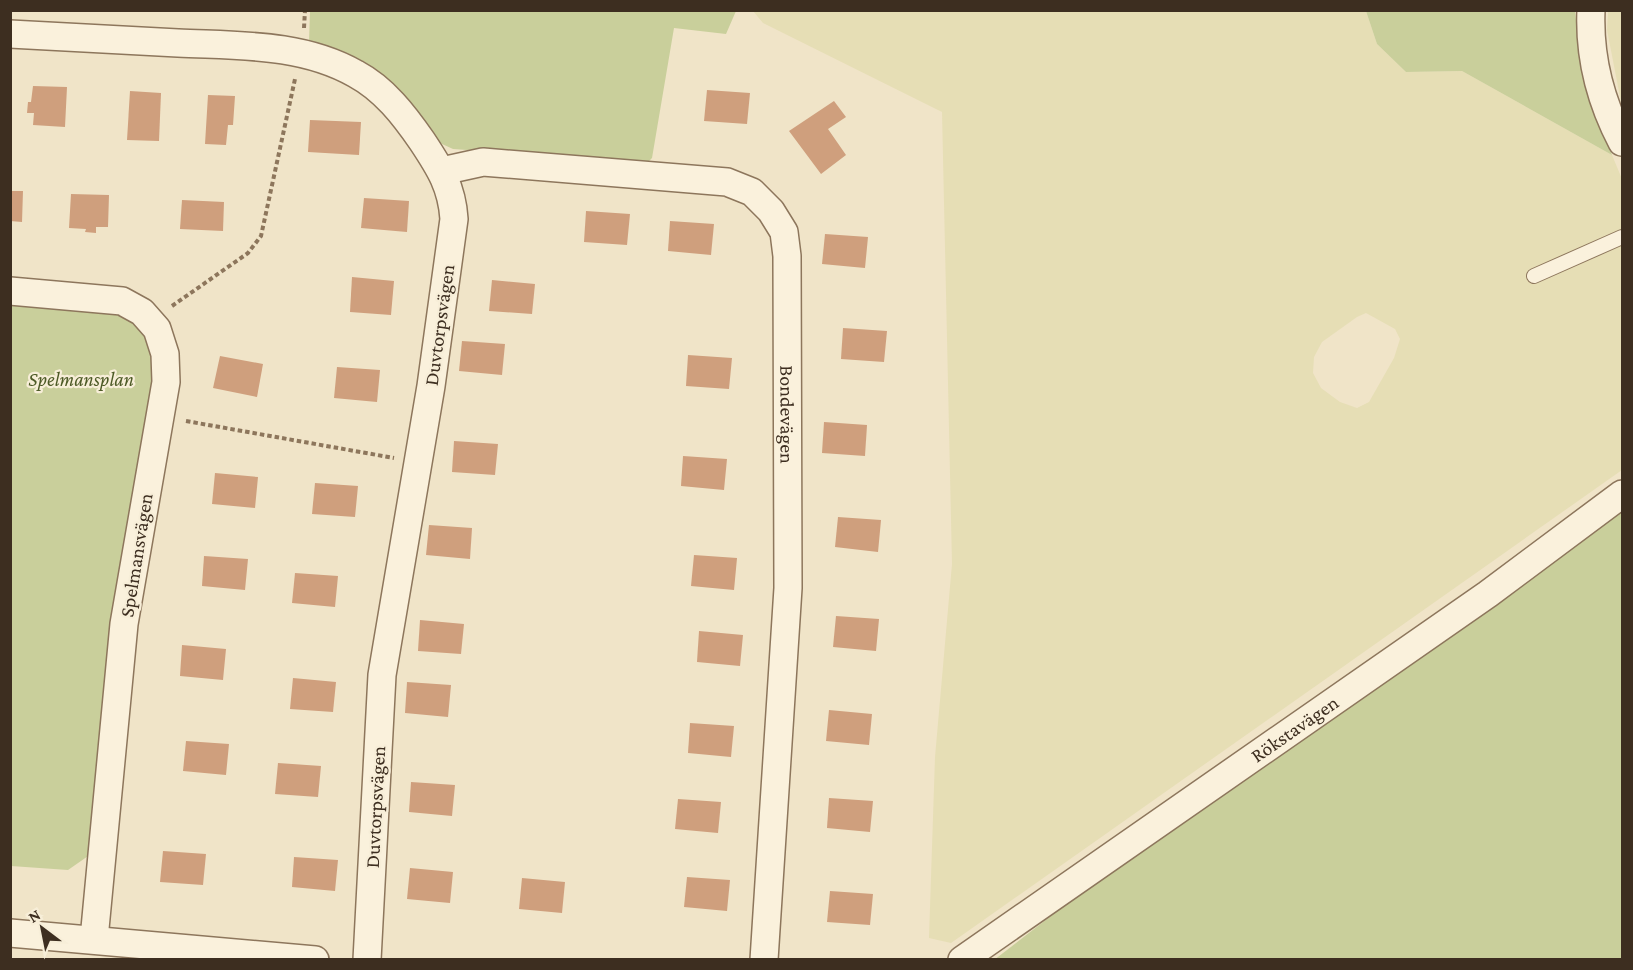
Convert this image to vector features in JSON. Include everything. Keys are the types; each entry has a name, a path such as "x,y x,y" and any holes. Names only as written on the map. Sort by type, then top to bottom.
{"street":[{"path":"1591,10 1593,59 1602,94 1623,142"},
{"name":"Duvtorpsvägen","path":"10,34 275,48 319,57 356,74 386,95 411,125 442,171 453,199 454,219 431,386 382,675 367,960"},
{"name":"Bondevägen","path":"442,171 483,162 727,182 752,192 771,211 784,232 787,256 788,588 764,960"},
{"name":"Spelmansvägen","path":"10,291 122,301 142,312 157,329 165,354 166,382 124,624 94,939"},
{"name":"Rökstavägen","path":"962,960 1488,594 1623,494"},
{"path":"10,933 315,960"}],"lane":[{"path":"1534,276 1623,237"}],"path":[{"path":"152,323 174,304 237,262 256,244 262,229 300,54"},
{"path":"159,416 417,462"}],"shaded area":[{"path":"753,11 1366,11 1377,44 1406,72 1462,71 1612,155 1622,179 1622,470 951,943 929,938 935,757 952,564 942,112 763,23","holes":["1366,313 1395,329 1400,339 1394,358 1369,402 1357,408 1340,402 1321,388 1313,373 1314,357 1322,342"]},
{"path":"1608,11 1622,11 1622,107 1607,30"}],"green space":[{"path":"310,11 736,11 726,34 674,28 652,158 647,163 453,149 442,144 309,43"},
{"path":"1366,11 1575,11 1581,67 1612,155 1462,71 1406,72 1377,44"},
{"name":"Spelmansplan","path":"11,305 103,310 128,319 147,336 154,370 114,602 91,854 68,870 11,866"},
{"path":"1622,508 1622,959 994,960 1114,867"}],"building":[{"path":"33,86 67,87 65,127 33,125 34,113 27,113"},
{"path":"707,90 750,93 747,124 704,121"},
{"path":"130,91 161,93 159,141 127,140"},
{"path":"208,95 235,96 233,125 228,125 226,145 205,144"},
{"path":"834,101 846,117 828,129 846,155 821,174 789,131"},
{"path":"310,120 361,122 359,155 308,152"},
{"path":"10,191 23,191 22,222 10,221"},
{"path":"71,194 109,195 108,227 96,227 96,233 85,232 86,229 69,228"},
{"path":"364,198 409,201 407,232 361,228"},
{"path":"182,200 224,202 223,231 180,229"},
{"path":"586,211 630,214 627,245 584,242"},
{"path":"670,221 714,224 711,255 668,251"},
{"path":"825,234 868,237 865,268 822,264"},
{"path":"352,277 394,281 391,315 350,312"},
{"path":"492,280 535,284 532,314 489,311"},
{"path":"843,328 887,331 884,362 841,359"},
{"path":"462,341 505,344 502,375 459,371"},
{"path":"688,355 732,358 729,389 686,386"},
{"path":"220,356 263,364 257,397 213,388"},
{"path":"337,367 380,370 377,402 334,398"},
{"path":"824,422 867,425 865,456 822,453"},
{"path":"454,441 498,444 495,475 452,472"},
{"path":"683,456 727,459 724,490 681,486"},
{"path":"215,473 258,477 255,508 212,504"},
{"path":"315,483 358,486 355,517 312,514"},
{"path":"838,517 881,520 878,552 835,547"},
{"path":"429,525 472,528 470,559 426,555"},
{"path":"694,555 737,558 734,590 691,586"},
{"path":"204,556 248,559 245,590 202,586"},
{"path":"295,573 338,576 335,607 292,603"},
{"path":"836,616 879,619 876,651 833,647"},
{"path":"420,620 464,624 461,654 418,651"},
{"path":"699,631 743,635 740,666 697,662"},
{"path":"182,645 226,649 223,680 180,676"},
{"path":"293,678 336,682 333,712 290,709"},
{"path":"407,682 451,685 448,717 405,713"},
{"path":"829,710 872,714 869,745 826,741"},
{"path":"690,723 734,726 731,757 688,753"},
{"path":"186,741 229,744 226,775 183,771"},
{"path":"278,763 321,766 318,797 275,794"},
{"path":"411,782 455,785 452,816 409,812"},
{"path":"829,798 873,801 870,832 827,828"},
{"path":"678,799 721,802 718,833 675,829"},
{"path":"163,851 206,854 203,885 160,882"},
{"path":"294,857 338,860 335,891 292,887"},
{"path":"410,868 453,872 450,903 407,899"},
{"path":"687,877 730,880 727,911 684,907"},
{"path":"522,878 565,882 562,913 519,909"},
{"path":"830,891 873,894 870,925 827,922"}]}
